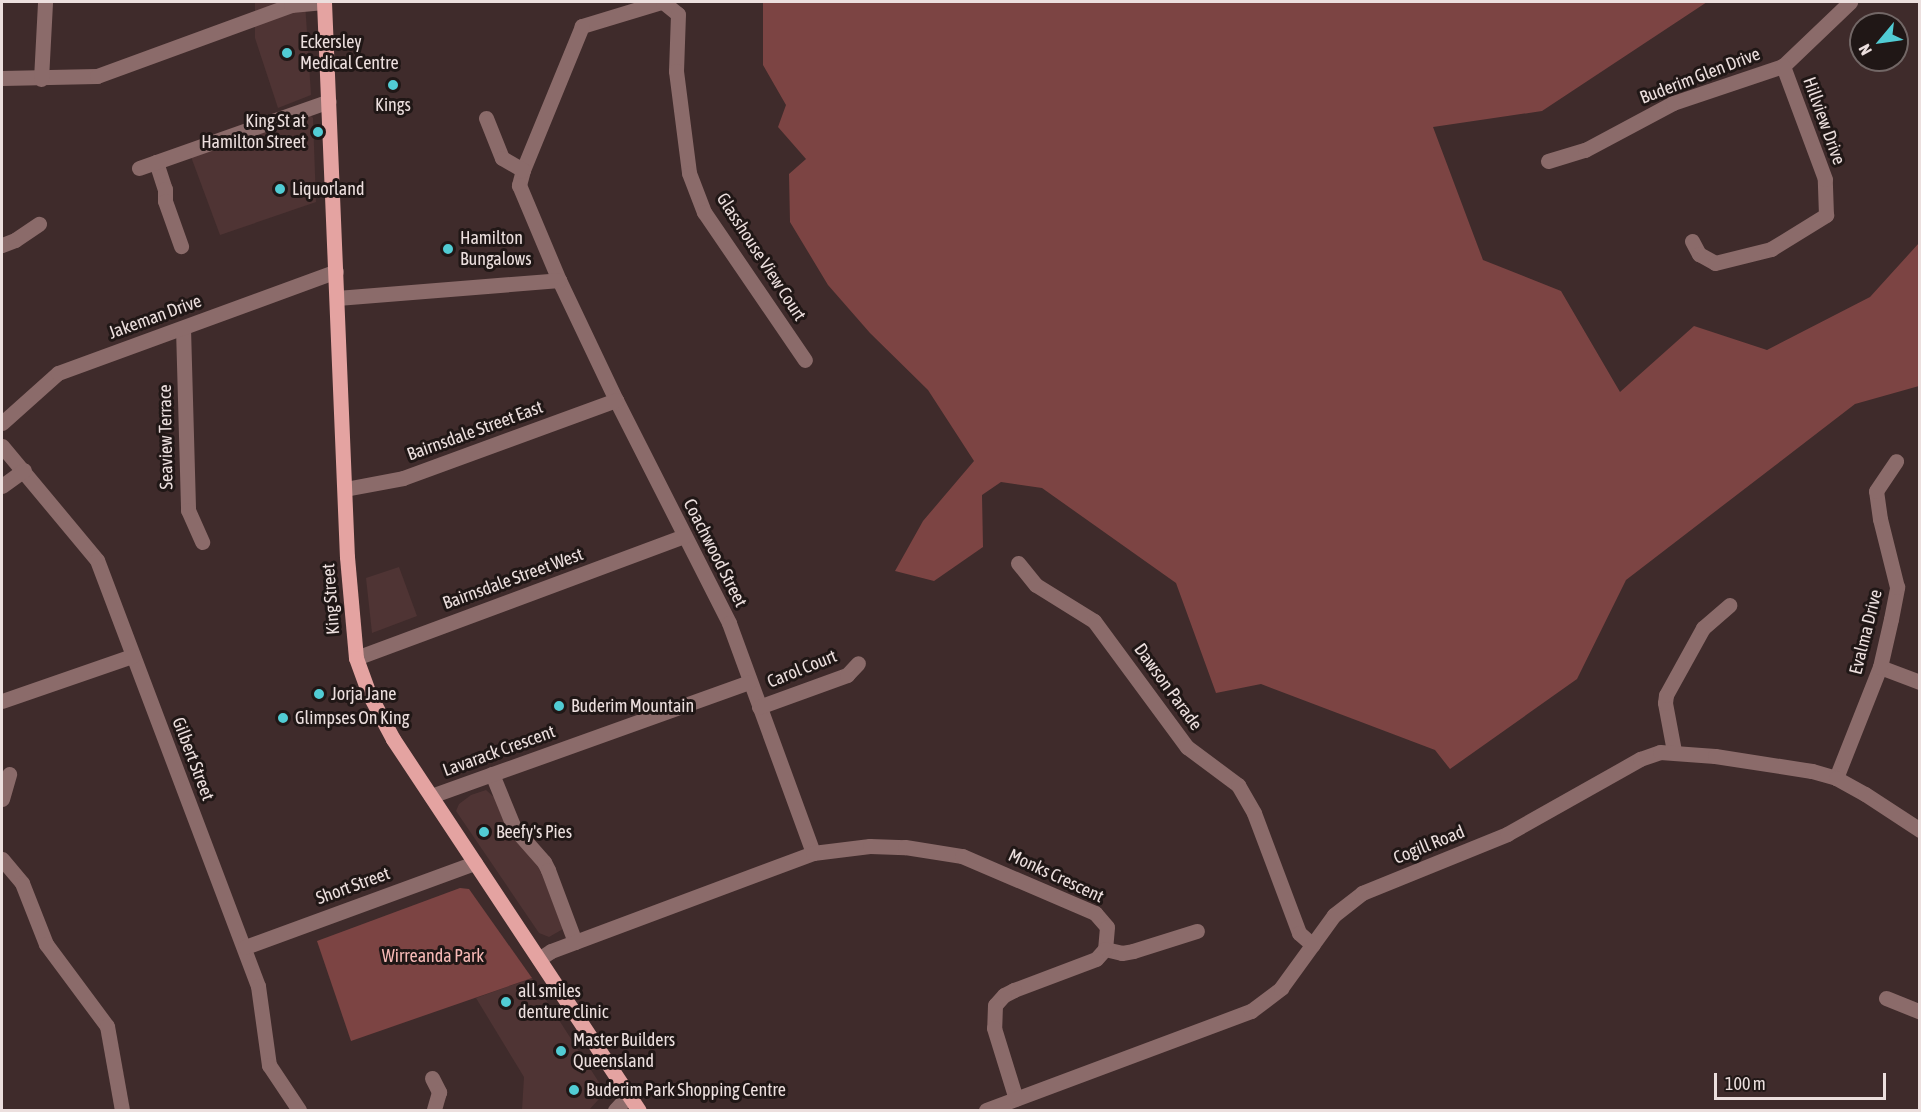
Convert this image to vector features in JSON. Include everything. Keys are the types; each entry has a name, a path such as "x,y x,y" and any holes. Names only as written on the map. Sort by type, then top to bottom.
{"main road":[{"name":"King Street","path":"324,2 351,626 356,658 369,694 393,739 639,1110"}],"street":[{"path":"41,79 45,2"},
{"path":"2,78 41,79 97,76 291,5 324,2"},
{"name":"Glasshouse View Court","path":"559,280 519,185 523,170 582,26 662,2 678,14 676,72 686,150 689,172 704,212 805,360"},
{"name":"Buderim Glen Drive","path":"1548,161 1585,150 1673,103 1783,66 1850,2"},
{"name":"Hillview Drive","path":"1692,241 1699,254 1715,263 1771,249 1826,215 1825,178 1783,66"},
{"path":"139,168 328,101"},
{"path":"486,118 502,158 523,170"},
{"path":"156,162 165,191 165,201 181,246"},
{"path":"2,244 15,240 39,224"},
{"name":"Jakeman Drive","path":"2,423 58,373 336,271"},
{"path":"337,298 559,280"},
{"name":"Coachwood Street","path":"559,280 616,400 729,623 813,853"},
{"name":"Seaview Terrace","path":"183,328 188,510 202,542"},
{"name":"Bairnsdale Street East","path":"345,489 403,478 616,400"},
{"name":"Gilbert Street","path":"2,446 97,560 258,986 269,1065 299,1110"},
{"name":"Evalma Drive","path":"1836,778 1880,667 1897,587 1880,519 1876,491 1896,461"},
{"path":"2,486 24,470"},
{"name":"Bairnsdale Street West","path":"356,658 684,536"},
{"name":"Dawson Parade","path":"1018,563 1036,585 1094,621 1138,677 1187,747 1238,785 1254,813 1299,933 1313,945"},
{"path":"1674,752 1665,703 1666,695 1703,628 1729,604"},
{"path":"2,701 132,656"},
{"name":"Carol Court","path":"759,707 847,675 858,663"},
{"path":"1880,667 1920,682"},
{"name":"Lavarack Crescent","path":"431,796 749,682"},
{"name":"Cogill Road","path":"986,1110 1251,1011 1281,988 1334,915 1362,894 1507,834 1640,759 1660,752 1812,771 1836,778 1920,830"},
{"path":"2,800 9,774"},
{"path":"492,774 514,828 544,862 575,942"},
{"name":"Monks Crescent","path":"813,853 870,846 905,847 962,856 1095,913 1107,927 1105,949"},
{"path":"539,959 575,942 813,853"},
{"path":"2,858 22,883 46,944 106,1026 122,1110"},
{"name":"Short Street","path":"244,947 475,863"},
{"path":"1016,1100 994,1028 995,1005 1004,995 1086,965 1096,959 1105,949 1122,953 1133,951 1197,931"},
{"path":"1886,998 1920,1012"},
{"path":"432,1078 439,1092 434,1110"},
{"path":"615,1110 629,1095"}],"shaded area":[{"path":"255,2 305,2 311,95 278,108 255,38"},
{"path":"309,114 313,118 316,202 220,235 190,154"},
{"path":"399,567 417,616 372,633 366,578"},
{"path":"486,790 495,798 510,835 536,862 543,877 563,929 549,937 539,933 456,811 459,804 471,795"},
{"path":"532,978 600,1084 599,1099 589,1110 522,1110 524,1077 476,998"}],"green space":[{"path":"763,2 1707,2 1542,111 1433,127 1483,260 1561,291 1620,392 1694,326 1767,350 1870,297 1919,243 1919,386 1855,404 1626,580 1577,679 1450,769 1435,750 1261,684 1216,693 1176,583 1042,488 1001,482 982,495 983,547 934,581 895,571 923,521 974,461 928,390 870,333 828,285 790,222 789,174 806,159 778,127 786,105 763,65"},
{"name":"Wirreanda Park","path":"460,888 469,889 532,978 351,1041 317,941"}],"place":[{"name":"Eckersley Medical Centre","path":"287,53"},
{"name":"Kings","path":"393,85"},
{"name":"King St at Hamilton Street","path":"318,132"},
{"name":"Liquorland","path":"280,189"},
{"name":"Hamilton Bungalows","path":"448,249"},
{"name":"Jorja Jane","path":"319,694"},
{"name":"Buderim Mountain","path":"559,706"},
{"name":"Glimpses On King","path":"283,718"},
{"name":"Beefy's Pies","path":"484,832"},
{"name":"all smiles denture clinic","path":"506,1002"},
{"name":"Master Builders Queensland","path":"561,1051"},
{"name":"Buderim Park Shopping Centre","path":"574,1090"}]}
